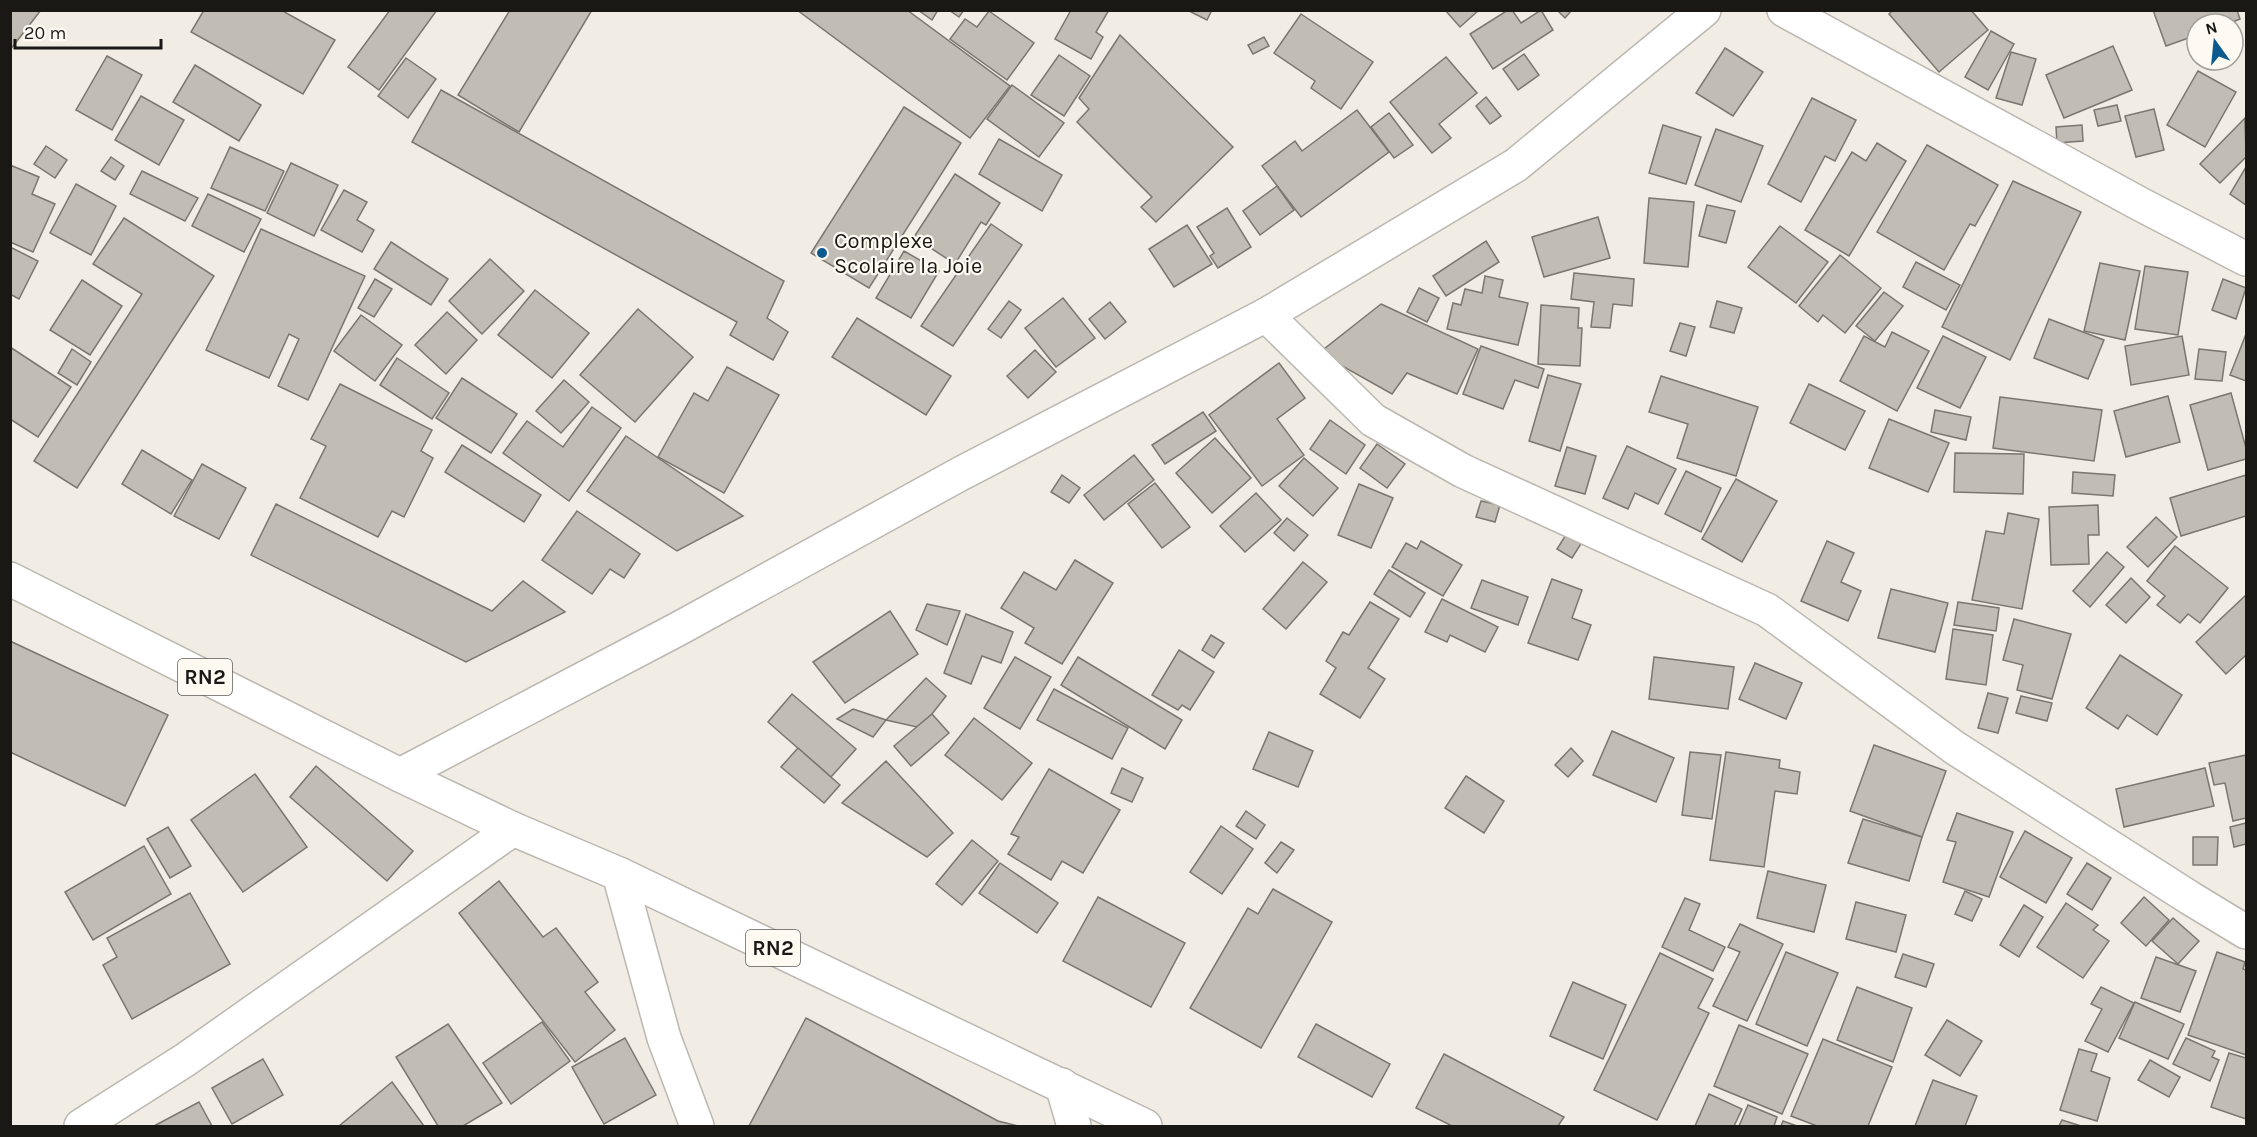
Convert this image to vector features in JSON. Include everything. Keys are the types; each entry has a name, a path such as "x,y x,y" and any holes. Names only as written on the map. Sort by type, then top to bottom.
{"main road":[{"path":"400,775 678,629 960,474 1266,315 1516,165 1704,10"},
{"path":"1784,10 2140,204 2247,259"},
{"path":"1266,315 1373,420 1463,471 1767,610 1954,748 2171,887 2247,932"},
{"name":"RN2","path":"10,579 513,830 619,874 1144,1126"},
{"path":"81,1126 185,1060 513,830"},
{"path":"619,874 664,1038 697,1126"},
{"path":"1062,1085 1074,1126"}],"building":[{"path":"10,10 41,10 10,50"},
{"path":"204,10 281,10 335,40 303,94 191,32"},
{"path":"390,10 437,10 379,90 348,67"},
{"path":"510,10 592,10 519,132 458,95"},
{"path":"797,10 907,10 1010,86 970,138"},
{"path":"918,10 938,10 932,20"},
{"path":"949,10 964,10 959,17"},
{"path":"1071,10 1109,10 1096,32 1103,37 1091,59 1055,39"},
{"path":"1187,10 1212,10 1207,20"},
{"path":"1445,10 1479,10 1460,27"},
{"path":"1508,10 1512,10 1521,23 1541,10 1553,30 1493,69 1470,34"},
{"path":"1557,10 1572,10 1565,18"},
{"path":"1893,10 1971,10 1988,30 1939,72 1889,14"},
{"path":"2153,10 2237,10 2238,12 2185,12 2185,39 2166,46"},
{"path":"989,11 1034,43 1007,80 950,39 965,19 977,27"},
{"path":"1301,14 1373,62 1341,109 1311,88 1315,81 1274,53"},
{"path":"1991,31 2014,44 1988,90 1965,77"},
{"path":"1120,35 1233,147 1156,222 1141,207 1152,197 1077,122 1089,109 1079,98"},
{"path":"1264,37 1269,46 1253,54 1248,45"},
{"path":"2113,46 2132,90 2064,118 2046,75"},
{"path":"1725,48 1763,72 1733,116 1696,93"},
{"path":"2011,52 2036,59 2022,105 1996,98"},
{"path":"1524,54 1539,75 1518,90 1503,69"},
{"path":"1059,55 1090,76 1064,116 1031,95"},
{"path":"107,56 142,75 112,130 76,110"},
{"path":"1446,57 1477,93 1439,124 1451,138 1432,153 1390,102"},
{"path":"406,58 436,79 408,118 378,96"},
{"path":"195,65 261,105 239,141 173,102"},
{"path":"2197,72 2236,92 2205,147 2167,125"},
{"path":"1012,85 1064,123 1039,157 987,119"},
{"path":"441,90 784,281 767,318 788,332 773,360 730,335 737,322 412,142"},
{"path":"141,96 184,120 159,165 115,140"},
{"path":"1486,97 1501,116 1490,124 1476,106"},
{"path":"1812,98 1856,120 1835,161 1825,156 1801,202 1768,184"},
{"path":"2117,105 2121,121 2098,126 2094,110"},
{"path":"904,107 961,143 869,288 811,253"},
{"path":"2154,109 2164,150 2136,157 2125,116"},
{"path":"1357,110 1389,152 1301,217 1262,166 1295,141 1302,151"},
{"path":"1389,113 1413,145 1394,158 1371,127"},
{"path":"2245,118 2246,157 2220,183 2200,164"},
{"path":"1663,125 1701,137 1686,184 1649,173"},
{"path":"2082,125 2083,141 2057,143 2056,127"},
{"path":"1716,129 1763,146 1741,202 1695,185"},
{"path":"999,139 1062,175 1042,211 979,174"},
{"path":"1877,143 1906,161 1849,256 1805,230 1852,152 1866,161"},
{"path":"1927,145 1998,185 1975,226 1970,224 1944,270 1877,232"},
{"path":"46,146 67,160 55,178 34,164"},
{"path":"230,147 284,171 265,211 211,188"},
{"path":"111,157 124,166 115,180 101,171"},
{"path":"291,163 338,185 314,236 267,213"},
{"path":"10,165 39,177 32,194 55,204 33,252 10,242"},
{"path":"2246,167 2246,205 2230,194"},
{"path":"142,171 198,198 185,221 130,194"},
{"path":"955,174 1000,203 986,225 981,222 955,264 914,237"},
{"path":"2013,181 2081,212 2010,360 1942,327"},
{"path":"76,184 116,206 91,255 50,233"},
{"path":"1277,186 1294,210 1260,235 1243,211"},
{"path":"344,190 367,202 357,220 374,230 362,252 321,230"},
{"path":"208,194 261,219 244,252 192,226"},
{"path":"1649,198 1694,202 1688,267 1644,263"},
{"path":"1707,205 1735,211 1726,243 1699,236"},
{"path":"1227,208 1251,247 1218,268 1210,256 1214,253 1197,227"},
{"path":"1598,217 1610,258 1544,277 1532,237"},
{"path":"124,218 214,276 77,488 34,461 142,294 93,264"},
{"path":"991,224 1022,245 953,346 921,326"},
{"path":"1187,225 1212,264 1174,287 1149,249"},
{"path":"1780,226 1828,262 1796,303 1748,267"},
{"path":"261,229 365,276 308,400 278,386 299,339 289,334 269,378 206,350"},
{"path":"1486,241 1499,262 1446,296 1433,276"},
{"path":"391,242 448,279 431,305 374,269"},
{"path":"10,247 38,261 19,299 10,294"},
{"path":"904,251 939,271 911,318 876,298"},
{"path":"1840,255 1881,288 1845,333 1823,315 1818,322 1799,306"},
{"path":"490,259 524,291 482,334 449,301"},
{"path":"1916,262 1960,285 1946,310 1903,287"},
{"path":"2100,263 2140,271 2125,340 2084,331"},
{"path":"2145,266 2188,272 2178,335 2135,329"},
{"path":"1574,273 1634,279 1632,306 1613,304 1610,328 1591,327 1594,302 1571,299"},
{"path":"1485,276 1503,280 1499,297 1528,303 1518,345 1447,329 1453,303 1461,305 1465,289 1482,293"},
{"path":"375,279 392,289 374,317 358,308"},
{"path":"2223,279 2246,288 2236,319 2212,310"},
{"path":"82,280 122,306 90,355 50,330"},
{"path":"1419,288 1439,298 1427,322 1407,312"},
{"path":"535,290 589,333 552,378 498,335"},
{"path":"1884,292 1903,306 1875,341 1856,326"},
{"path":"1063,298 1095,338 1056,367 1025,328"},
{"path":"1009,301 1021,310 1001,338 988,329"},
{"path":"1717,301 1742,308 1734,333 1710,327"},
{"path":"1110,302 1126,322 1105,339 1089,319"},
{"path":"1381,304 1478,349 1457,394 1407,373 1392,394 1319,353"},
{"path":"1541,305 1579,308 1578,328 1582,328 1580,366 1538,364"},
{"path":"638,309 693,357 635,422 580,375"},
{"path":"447,312 477,340 446,374 415,345"},
{"path":"361,315 402,345 375,381 334,351"},
{"path":"857,318 951,376 926,415 832,357"},
{"path":"2049,319 2104,340 2088,379 2034,358"},
{"path":"1680,323 1695,327 1686,356 1670,351"},
{"path":"1892,332 1929,351 1897,411 1840,381 1864,336 1885,347"},
{"path":"2246,334 2246,381 2230,375"},
{"path":"1943,336 1986,357 1960,408 1917,388"},
{"path":"2182,336 2189,375 2131,385 2125,346"},
{"path":"1481,346 1544,369 1538,388 1515,380 1503,409 1463,394"},
{"path":"10,347 71,387 38,437 10,419"},
{"path":"72,349 91,362 77,385 58,373"},
{"path":"2199,349 2226,352 2222,381 2195,379"},
{"path":"1035,350 1056,372 1028,398 1007,376"},
{"path":"397,358 449,393 432,419 380,385"},
{"path":"1279,363 1305,398 1277,419 1304,455 1262,486 1209,415"},
{"path":"727,367 779,395 724,493 658,457 694,393 708,401"},
{"path":"1548,375 1581,384 1560,451 1529,441"},
{"path":"1661,376 1758,407 1736,476 1677,458 1688,424 1649,412"},
{"path":"462,378 517,414 491,453 436,418"},
{"path":"564,380 589,402 561,433 536,411"},
{"path":"340,384 432,430 421,451 433,458 404,517 392,511 378,537 300,498 326,446 311,439"},
{"path":"1809,384 1865,411 1845,450 1790,423"},
{"path":"2231,393 2246,448 2246,459 2208,470 2190,405"},
{"path":"2168,396 2180,442 2126,457 2114,411"},
{"path":"2000,397 2102,410 2094,461 1993,448"},
{"path":"592,407 621,428 569,501 503,453 527,421 563,447"},
{"path":"1935,410 1971,417 1966,440 1931,432"},
{"path":"1203,412 1216,431 1165,464 1152,445"},
{"path":"1889,419 1949,443 1928,492 1869,468"},
{"path":"1330,420 1365,445 1346,474 1310,449"},
{"path":"626,436 743,516 677,551 587,491"},
{"path":"1215,438 1251,478 1212,513 1176,473"},
{"path":"1377,444 1405,464 1387,488 1360,468"},
{"path":"462,445 541,495 524,522 445,472"},
{"path":"1627,446 1676,469 1658,504 1635,493 1628,509 1603,498"},
{"path":"1567,447 1596,456 1585,494 1555,486"},
{"path":"142,450 192,480 171,514 122,484"},
{"path":"1955,453 2024,454 2023,494 1954,492"},
{"path":"1134,455 1154,480 1104,520 1084,495"},
{"path":"1304,458 1338,488 1313,516 1279,486"},
{"path":"202,464 246,488 219,539 174,516"},
{"path":"1686,471 1721,488 1701,532 1665,514"},
{"path":"2073,472 2115,475 2113,496 2072,493"},
{"path":"1062,475 1080,488 1069,503 1051,492"},
{"path":"2246,475 2246,516 2181,536 2170,498"},
{"path":"1736,479 1777,501 1742,562 1702,539"},
{"path":"1155,483 1190,527 1162,548 1128,504"},
{"path":"1359,484 1393,498 1371,548 1338,535"},
{"path":"1256,493 1281,520 1245,552 1220,526"},
{"path":"1481,501 1500,505 1495,522 1476,517"},
{"path":"276,504 492,611 523,581 565,612 466,662 251,555"},
{"path":"2098,505 2099,535 2088,535 2089,564 2051,565 2049,507"},
{"path":"577,511 640,554 624,578 610,569 592,594 542,560"},
{"path":"2008,513 2039,519 2022,609 1972,600 1986,531 2004,534"},
{"path":"2156,517 2177,537 2148,567 2127,547"},
{"path":"1287,518 1308,535 1294,551 1274,533"},
{"path":"1569,530 1584,539 1572,558 1557,549"},
{"path":"1421,541 1462,565 1443,596 1392,567 1406,543 1417,549"},
{"path":"1827,541 1854,553 1841,582 1861,591 1848,621 1801,601"},
{"path":"2175,546 2228,588 2200,623 2188,614 2180,623 2157,605 2165,596 2147,581"},
{"path":"2107,552 2124,567 2090,607 2073,591"},
{"path":"1075,560 1113,583 1062,664 1025,643 1034,628 1001,608 1024,572 1056,590"},
{"path":"1303,562 1327,582 1286,629 1263,609"},
{"path":"1389,570 1425,593 1410,617 1374,594"},
{"path":"2131,578 2150,597 2126,623 2106,605"},
{"path":"1552,579 1582,590 1572,618 1591,625 1578,660 1528,643"},
{"path":"1482,580 1528,597 1518,625 1471,608"},
{"path":"1891,589 1948,603 1935,652 1878,638"},
{"path":"2246,595 2246,655 2226,674 2196,642"},
{"path":"1442,599 1498,627 1485,652 1450,635 1447,642 1425,632"},
{"path":"1370,602 1399,619 1368,668 1385,679 1360,718 1320,694 1336,668 1326,661 1343,632 1349,635"},
{"path":"1958,602 1999,608 1996,631 1954,625"},
{"path":"927,604 960,611 947,645 916,630"},
{"path":"890,611 918,654 845,703 813,662"},
{"path":"966,614 1013,632 1001,663 982,656 971,684 944,673"},
{"path":"2014,619 2071,634 2052,699 2017,690 2023,665 2003,660"},
{"path":"1953,629 1993,635 1986,685 1946,679"},
{"path":"1211,635 1224,643 1214,658 1202,650"},
{"path":"10,641 168,715 125,806 10,752"},
{"path":"1179,650 1214,672 1190,710 1182,705 1178,710 1152,695"},
{"path":"2120,655 2182,695 2157,735 2127,715 2118,729 2086,708"},
{"path":"1015,657 1051,677 1020,729 984,708"},
{"path":"1078,657 1182,720 1165,749 1061,685"},
{"path":"1654,657 1734,667 1728,709 1649,699"},
{"path":"1755,663 1802,683 1786,719 1739,699"},
{"path":"926,678 946,696 932,714 917,727 886,720"},
{"path":"1054,689 1128,728 1112,759 1037,720"},
{"path":"1988,693 2008,698 1998,733 1978,728"},
{"path":"792,694 856,749 831,777 768,722"},
{"path":"2021,696 2052,703 2047,721 2016,713"},
{"path":"853,709 886,720 873,737 837,719"},
{"path":"932,714 949,733 911,766 894,746"},
{"path":"974,718 1032,763 1002,800 945,755"},
{"path":"1612,731 1674,758 1656,802 1593,775"},
{"path":"1269,732 1313,751 1298,787 1253,769"},
{"path":"1874,745 1946,771 1922,837 1850,811"},
{"path":"798,748 840,785 824,803 781,767"},
{"path":"1571,748 1583,761 1568,777 1555,765"},
{"path":"1690,752 1721,755 1712,819 1682,815"},
{"path":"1726,752 1780,760 1779,768 1800,772 1797,794 1775,791 1764,867 1710,860"},
{"path":"2246,755 2246,818 2233,821 2225,783 2214,785 2209,763"},
{"path":"886,761 953,833 927,857 842,803"},
{"path":"316,766 413,851 387,881 290,797"},
{"path":"1122,768 1143,778 1132,802 1111,793"},
{"path":"2205,768 2214,806 2124,827 2116,789"},
{"path":"1049,769 1120,810 1083,873 1062,861 1051,880 1008,854 1019,837 1011,834"},
{"path":"255,774 307,847 243,892 191,820"},
{"path":"1466,776 1504,801 1484,833 1445,808"},
{"path":"1246,811 1265,825 1256,839 1236,826"},
{"path":"1957,813 2013,832 1989,897 1943,882 1956,842 1947,840"},
{"path":"1863,819 1922,837 1909,881 1848,863"},
{"path":"2246,823 2246,844 2234,847 2230,827"},
{"path":"1221,826 1253,849 1222,894 1190,872"},
{"path":"168,827 191,866 170,878 147,839"},
{"path":"2025,831 2072,858 2046,903 2000,877"},
{"path":"2193,837 2218,837 2217,865 2193,865"},
{"path":"972,840 998,861 962,905 936,884"},
{"path":"1281,842 1294,850 1277,873 1265,863"},
{"path":"144,846 171,894 93,940 65,892"},
{"path":"1000,863 1058,903 1037,933 979,893"},
{"path":"2087,863 2111,878 2092,910 2067,894"},
{"path":"1768,871 1826,885 1814,932 1757,918"},
{"path":"499,881 543,937 556,928 598,982 585,992 615,1030 575,1062 459,913"},
{"path":"1273,889 1332,922 1261,1048 1190,1008 1248,908 1258,914"},
{"path":"1965,891 1982,899 1972,921 1955,914"},
{"path":"190,893 230,964 132,1019 103,965 117,957 107,938"},
{"path":"1098,897 1185,943 1151,1007 1063,961"},
{"path":"2144,897 2169,920 2146,946 2121,923"},
{"path":"1685,898 1700,904 1689,930 1725,947 1713,971 1662,947"},
{"path":"1856,902 1906,915 1896,952 1846,939"},
{"path":"2066,903 2098,925 2093,930 2109,941 2083,978 2037,947"},
{"path":"2024,905 2043,917 2019,957 2000,945"},
{"path":"2173,918 2199,941 2178,964 2152,941"},
{"path":"1740,924 1783,944 1747,1021 1713,1006 1740,952 1728,947"},
{"path":"1786,952 1838,973 1807,1046 1756,1024"},
{"path":"2217,952 2245,962 2243,969 2246,970 2246,1055 2188,1035"},
{"path":"1660,953 1713,979 1698,1008 1709,1013 1657,1120 1594,1090"},
{"path":"1903,954 1934,964 1926,987 1895,977"},
{"path":"2156,957 2196,971 2180,1012 2141,998"},
{"path":"1573,982 1626,1005 1603,1059 1550,1036"},
{"path":"1857,987 1912,1008 1893,1062 1837,1040"},
{"path":"2101,987 2134,1003 2108,1052 2085,1041 2102,1009 2091,1004"},
{"path":"2135,1002 2184,1024 2168,1059 2119,1038"},
{"path":"806,1018 998,1121 1018,1126 749,1126"},
{"path":"1947,1020 1982,1041 1960,1076 1925,1055"},
{"path":"542,1022 570,1061 511,1104 483,1063"},
{"path":"448,1024 502,1103 463,1126 438,1126 396,1057"},
{"path":"1316,1024 1390,1064 1372,1097 1298,1057"},
{"path":"1739,1025 1808,1054 1782,1114 1714,1086"},
{"path":"625,1038 656,1095 604,1124 572,1067"},
{"path":"2186,1038 2215,1051 2212,1057 2219,1060 2210,1081 2173,1064"},
{"path":"1823,1039 1892,1067 1868,1126 1817,1126 1791,1116"},
{"path":"2079,1049 2097,1054 2091,1071 2110,1078 2097,1121 2060,1110"},
{"path":"2229,1053 2246,1058 2246,1119 2211,1107"},
{"path":"1444,1054 1564,1117 1558,1126 1452,1126 1416,1108"},
{"path":"263,1059 283,1095 232,1124 212,1088"},
{"path":"2150,1060 2180,1077 2169,1097 2138,1080"},
{"path":"1933,1080 1977,1096 1965,1126 1915,1126"},
{"path":"392,1082 424,1126 339,1126"},
{"path":"1709,1094 1742,1109 1734,1126 1695,1126"},
{"path":"199,1102 212,1126 154,1126"},
{"path":"1748,1105 1777,1117 1774,1126 1739,1126"},
{"path":"2062,1120 2081,1126 2059,1126"},
{"path":"1783,1121 1797,1126 1781,1126"}],"place":[{"name":"Complexe Scolaire la Joie","path":"822,253"}]}
